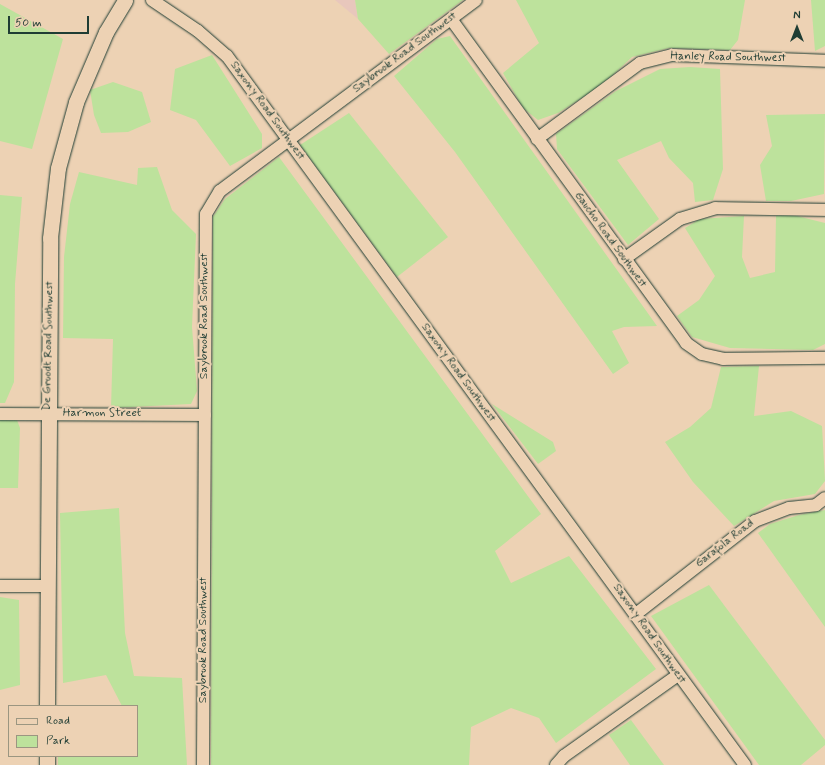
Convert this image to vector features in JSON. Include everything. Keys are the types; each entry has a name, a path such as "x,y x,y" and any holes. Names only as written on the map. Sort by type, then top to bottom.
{"street":[{"name":"De Groodt Road Southwest","path":"47,705 50,238 58,168 76,102 106,32 125,0"},
{"name":"Saxony Road Southwest","path":"152,0 198,31 227,56 745,765"},
{"name":"Saybrook Road Southwest","path":"204,765 206,214 220,191 476,0"},
{"name":"Gaucho Road Southwest","path":"452,19 686,344 702,354 723,359 825,358"},
{"name":"Hanley Road Southwest","path":"537,139 640,62 672,56 825,61"},
{"path":"624,259 680,219 715,208 825,210"},
{"name":"Harmon Street","path":"0,414 205,415"},
{"name":"Garafola Road","path":"636,614 755,520 789,508 816,505 825,498"},
{"path":"0,586 47,586"},
{"path":"556,765 564,756 678,675"}],"shaded area":[{"path":"335,0 355,0 358,19"}],"green space":[{"path":"355,0 463,0 389,54 358,19"},
{"path":"516,0 745,0 738,40 730,50 669,48 632,57 601,86 558,113 538,120 523,108 503,73 539,43"},
{"path":"811,0 825,0 825,46 815,51"},
{"path":"0,4 63,39 32,149 0,141"},
{"path":"450,36 657,326 624,327 612,331 629,363 613,374 455,152 394,76 437,39"},
{"path":"212,55 262,134 262,148 230,166 196,120 170,110 175,69"},
{"path":"690,67 720,69 723,169 713,200 695,202 693,183 669,158 661,141 617,160 659,219 628,245 557,149 556,134 616,91 660,69"},
{"path":"113,82 142,92 151,122 128,132 101,133 94,115 90,90"},
{"path":"349,113 448,237 397,277 300,145"},
{"path":"825,114 824,194 791,201 766,201 760,165 772,146 766,115"},
{"path":"279,157 541,514 495,551 511,583 569,556 656,669 556,743 539,718 511,708 471,727 469,765 211,765 213,217 225,199"},
{"path":"157,167 172,210 196,234 192,327 197,391 191,404 111,408 113,339 63,338 64,257 70,204 79,172 137,185 138,168"},
{"path":"0,195 22,197 15,284 14,382 5,403 0,403"},
{"path":"789,214 825,223 825,344 813,350 730,348 692,337 677,316 699,300 715,276 685,228 700,219 744,216 742,257 750,278 775,272 776,216"},
{"path":"759,366 754,416 791,411 822,426 825,481 815,494 774,501 734,526 693,482 665,442 690,427 711,408 721,367"},
{"path":"492,404 553,442 556,451 538,464"},
{"path":"0,419 17,420 20,428 18,488 0,488"},
{"path":"119,508 125,633 134,676 182,678 187,765 58,765 58,757 138,757 138,705 121,705 106,675 63,683 60,513"},
{"path":"825,510 825,627 758,533 770,524 799,515"},
{"path":"709,585 825,740 825,745 801,765 759,765 651,616"},
{"path":"0,597 19,600 20,685 0,690"},
{"path":"631,720 664,765 630,765 609,735"}]}
